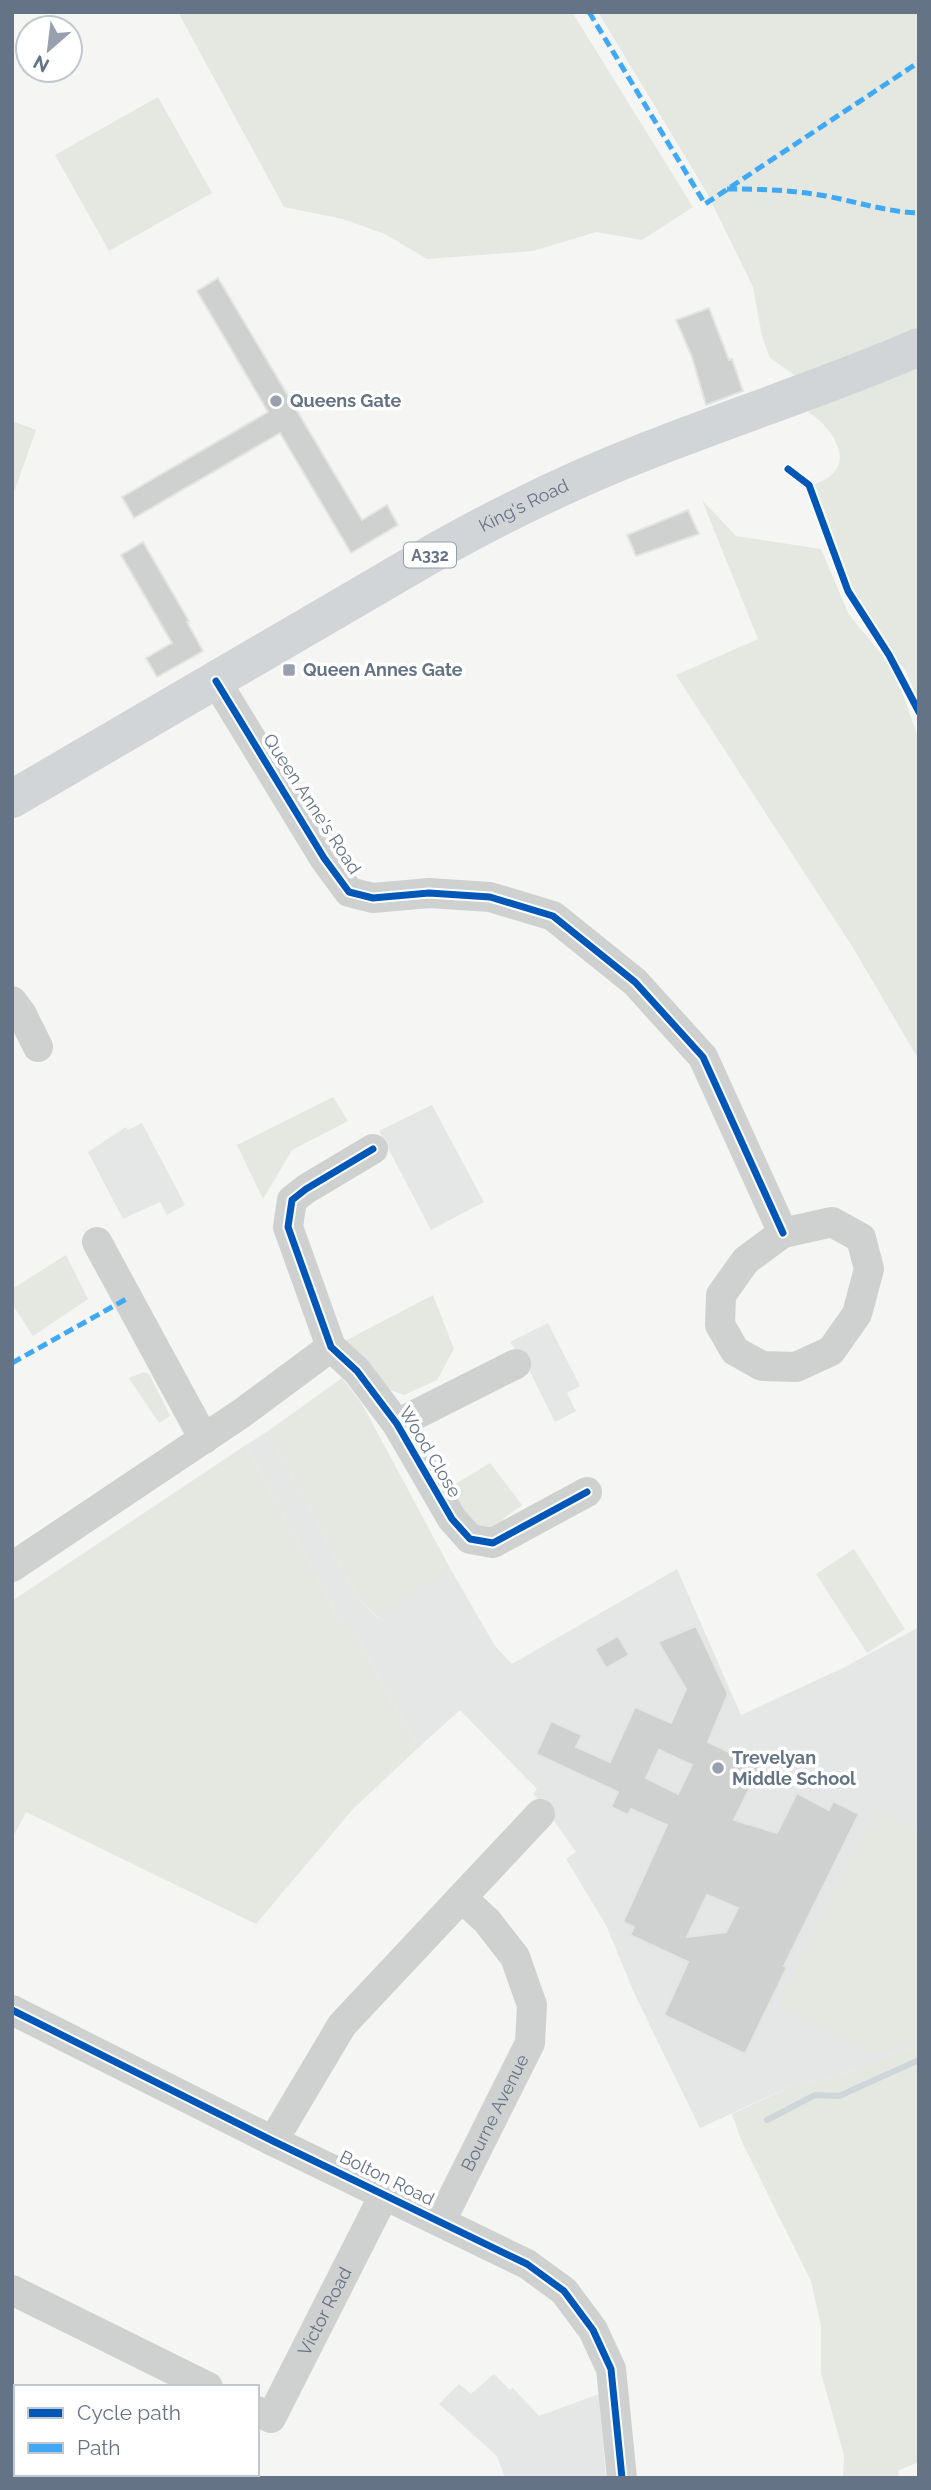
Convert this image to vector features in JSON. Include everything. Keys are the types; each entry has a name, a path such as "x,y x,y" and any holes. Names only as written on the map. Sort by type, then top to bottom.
{"main road":[{"name":"King's Road","path":"12,799 442,548 509,512 643,453 919,347"}],"street":[{"name":"Queen Anne's Road","path":"215,681 324,858 349,892 373,898 429,893 490,897 552,915 635,982 703,1058 783,1233"},
{"path":"12,1001 38,1047"},
{"name":"Wood Close","path":"373,1149 292,1200 288,1227 331,1347 357,1371 397,1424 452,1519 470,1539 493,1543 587,1492"},
{"path":"832,1222 861,1238 869,1269 858,1314 831,1351 796,1367 762,1366 735,1351 720,1325 721,1295 746,1260 783,1233 832,1222"},
{"path":"97,1242 204,1438"},
{"path":"12,1567 204,1438 331,1347"},
{"name":"Wood Close","path":"397,1424 516,1364"},
{"path":"273,2141 342,2025 540,1814"},
{"name":"Bourne Avenue","path":"441,2221 530,2043 532,2005 515,1957 487,1921 463,1898"},
{"name":"Bolton Road","path":"12,2010 273,2141 441,2221 536,2270 564,2291 593,2330 611,2369 622,2478"},
{"name":"Victor Road","path":"259,2412 271,2417 385,2193"},
{"path":"12,2290 204,2385"}],"shaded area":[{"path":"178,12 572,12 693,207 642,240 596,232 533,251 427,259 385,234 343,219 284,207"},
{"path":"598,12 919,12 919,336 799,378 770,358 762,336 753,287 706,191"},
{"path":"158,97 212,193 109,251 55,155"},
{"path":"919,362 919,704 906,671 871,626 827,535 814,484 828,478 836,470 840,460 839,450 828,429 808,412 853,389"},
{"path":"12,421 36,430 12,498"},
{"path":"702,500 736,536 821,549 849,615 894,669 919,740 919,1060 852,946 676,675 758,639"},
{"path":"333,1097 348,1121 292,1150 263,1199 237,1145"},
{"path":"432,1105 484,1202 431,1230 379,1131"},
{"path":"142,1123 185,1205 167,1215 160,1202 123,1219 88,1152 126,1127 128,1130"},
{"path":"66,1255 88,1299 33,1336 12,1304 12,1289"},
{"path":"433,1295 454,1349 437,1380 404,1395 385,1388 345,1341"},
{"path":"548,1323 580,1386 567,1393 576,1411 555,1422 525,1362 510,1342"},
{"path":"144,1372 149,1374 170,1416 159,1423 129,1378"},
{"path":"342,1378 362,1404 450,1568 379,1618 358,1598 268,1431"},
{"name":"Trevelyan Middle School","path":"268,1431 358,1598 378,1618 450,1568 495,1646 512,1664 677,1569 741,1715 843,1668 919,1627 919,2045 833,2078 798,2083 700,2128 635,1995 606,1925 566,1859 576,1852 552,1818 551,1812 533,1794 537,1789 460,1710 418,1748 352,1628 339,1618 246,1445"},
{"path":"246,1445 339,1618 352,1628 418,1748 353,1809 256,1924 26,1812 12,1839 12,1601"},
{"path":"490,1463 522,1505 503,1519 513,1533 495,1543 439,1494"},
{"path":"854,1549 905,1629 867,1653 816,1574"},
{"path":"878,1809 919,1829 919,2039 875,2055 777,2006"},
{"path":"919,2045 919,2462 899,2470 898,2478 843,2478 844,2455 821,2373 821,2326 811,2281 742,2142 732,2114 798,2083 833,2078"},
{"path":"494,2374 510,2390 513,2388 539,2416 599,2394 606,2478 505,2478 497,2456 439,2404 459,2384 471,2394"}],"building":[{"path":"218,278 362,520 387,505 398,525 351,553 280,433 134,518 122,497 268,412 197,291"},
{"path":"709,308 743,391 706,405 692,357 676,320"},
{"path":"688,510 699,534 636,556 627,535"},
{"path":"143,542 189,621 187,622 203,651 157,677 146,658 172,643 121,555"},
{"path":"696,1626 728,1694 708,1742 760,1767 734,1820 777,1833 797,1793 829,1810 833,1801 859,1814 784,1966 787,1967 745,2054 664,2015 688,1962 630,1935 634,1927 623,1922 667,1825 631,1809 628,1815 611,1807 618,1792 536,1754 551,1721 582,1735 576,1747 610,1762 635,1707 671,1723 686,1689 658,1642","holes":["659,1750 692,1765 678,1794 646,1778","707,1895 738,1908 726,1932 687,1937"]},
{"path":"618,1636 629,1655 606,1668 595,1649"}],"waterway":[{"path":"767,2120 815,2095 839,2096 919,2060"}],"marked path":[{"path":"589,12 705,204 919,62"},
{"path":"727,189 801,192 884,209 919,213"},
{"path":"12,1363 128,1298"}],"cycle path":[{"path":"788,469 809,485 848,591 889,655 919,712"},
{"path":"216,681 324,858 349,892 373,898 429,893 490,897 553,916 635,982 703,1057 783,1233"},
{"path":"373,1149 292,1200 288,1227 331,1347 357,1371 397,1424 452,1519 470,1539 493,1543 587,1492"},
{"path":"12,2010 527,2264 564,2291 593,2330 611,2369 622,2478"}],"place":[{"name":"Queens Gate","path":"276,401"},
{"name":"Queen Annes Gate","path":"289,670"},
{"name":"Trevelyan Middle School","path":"718,1768"}]}
